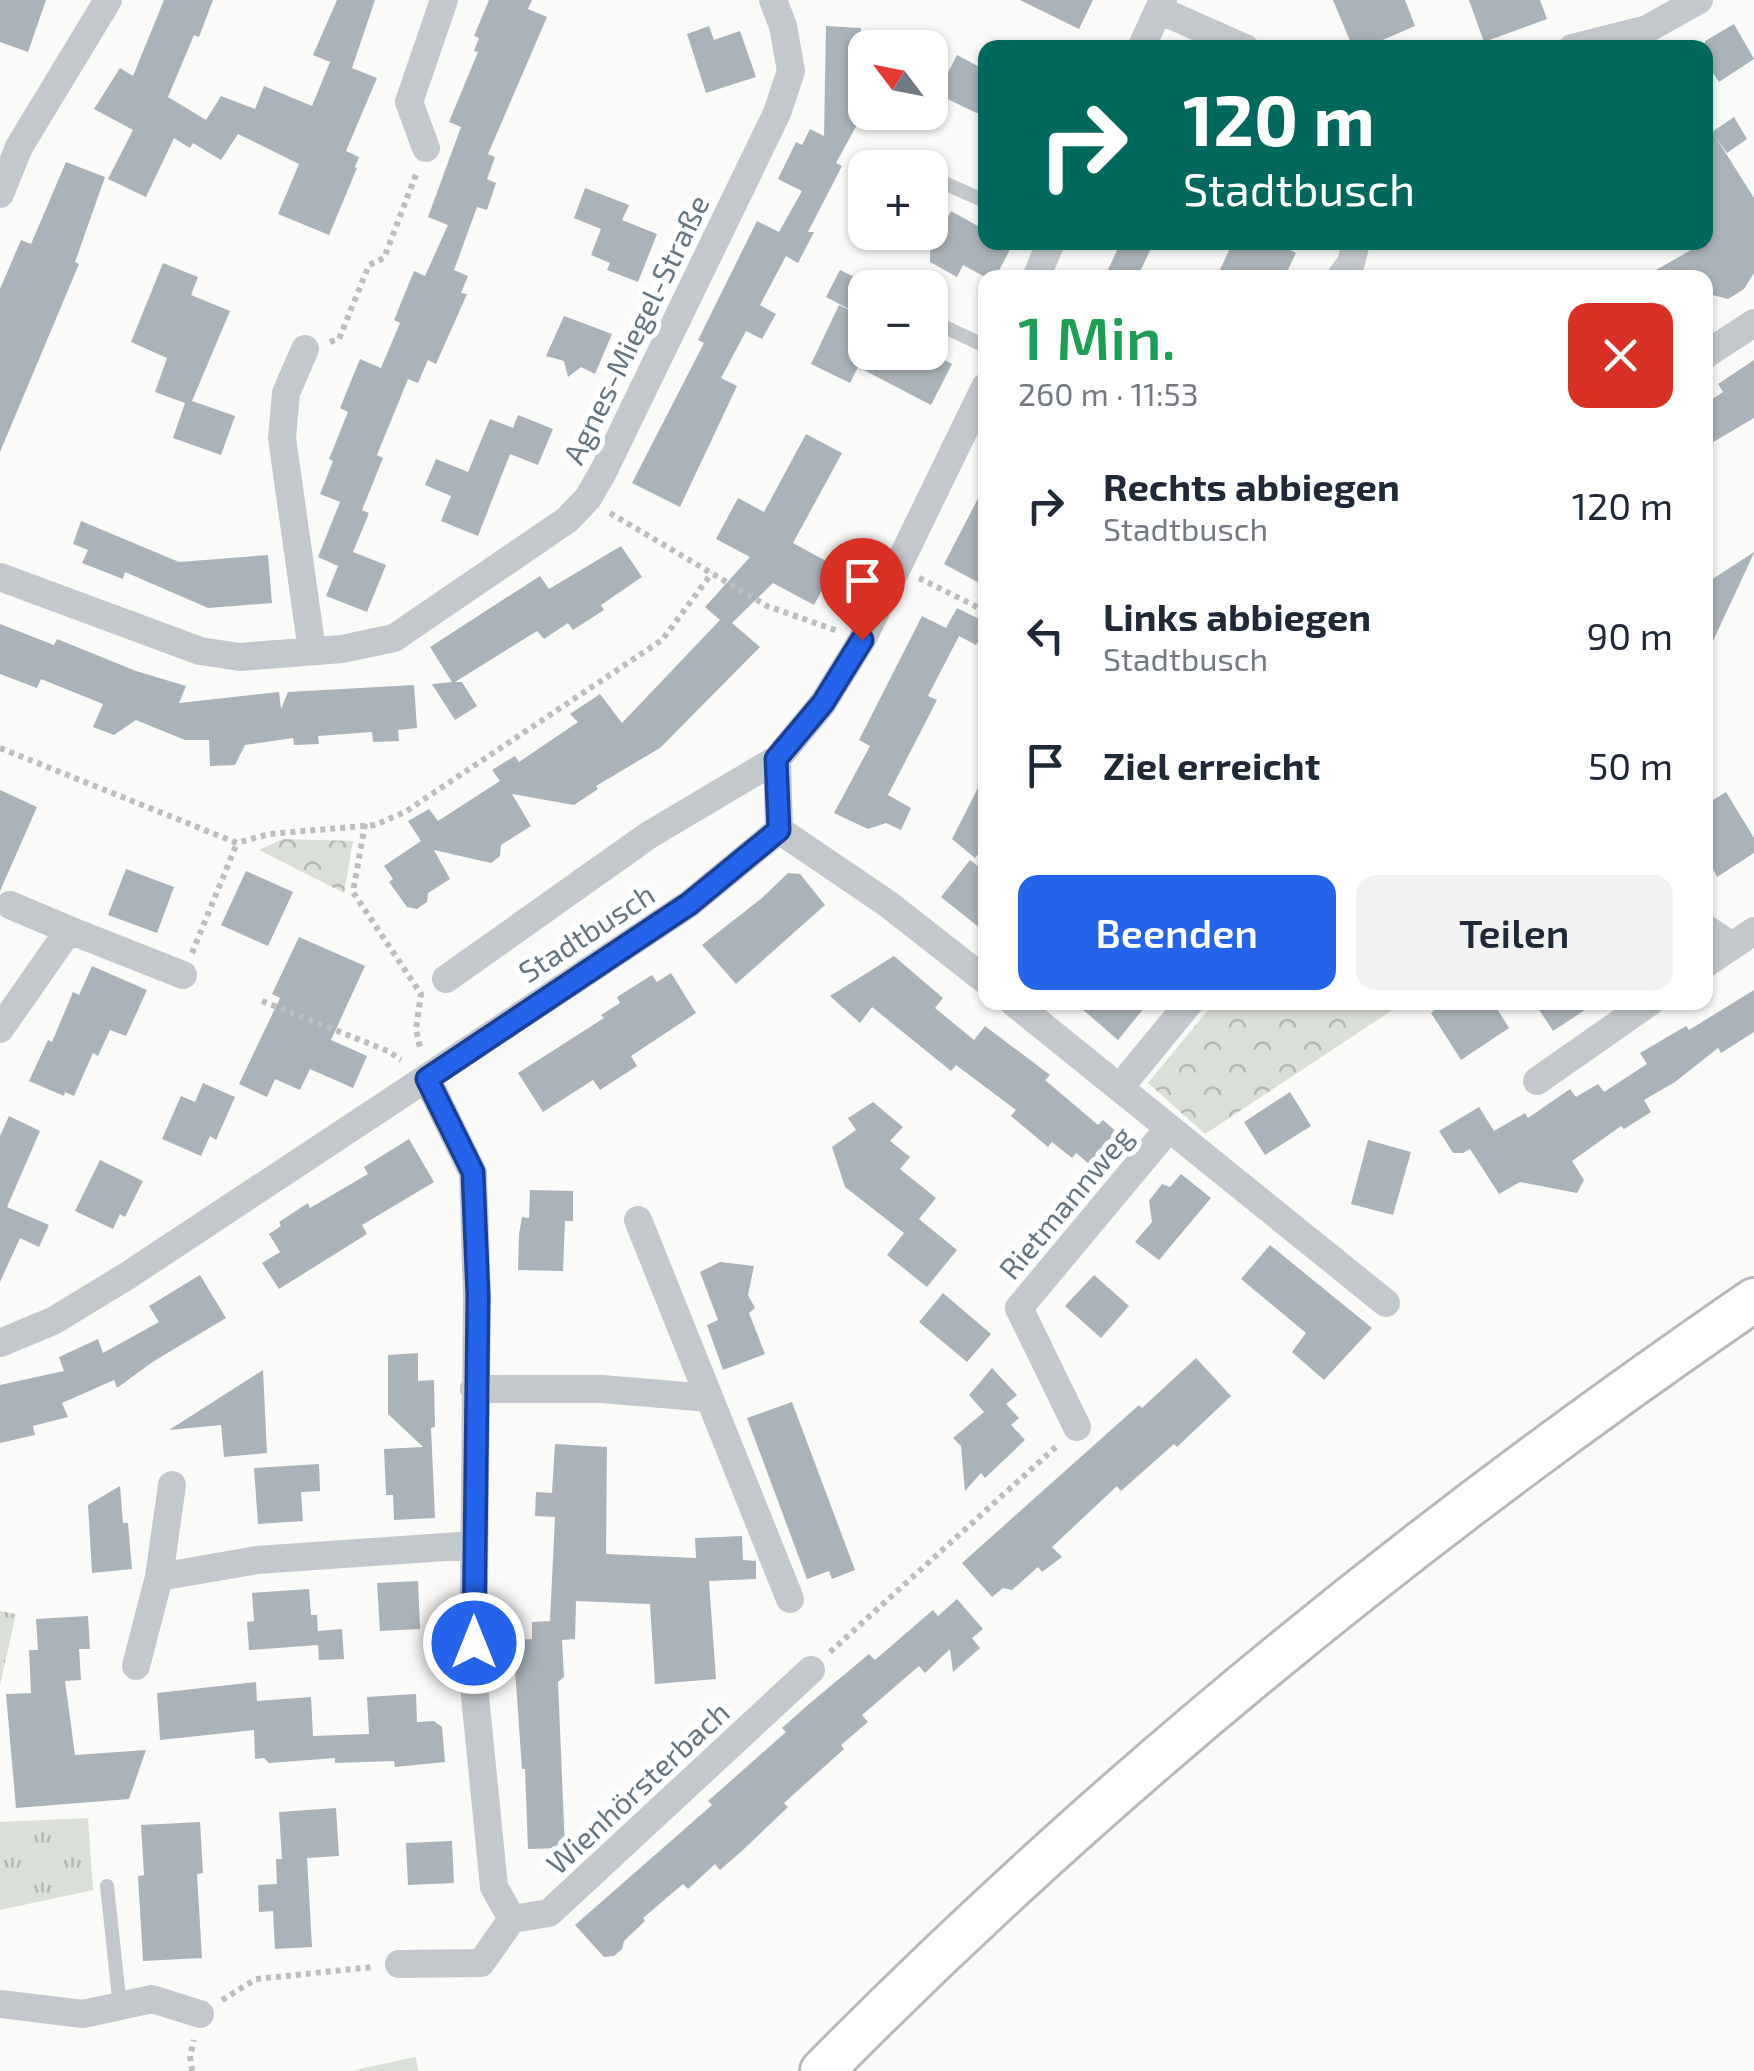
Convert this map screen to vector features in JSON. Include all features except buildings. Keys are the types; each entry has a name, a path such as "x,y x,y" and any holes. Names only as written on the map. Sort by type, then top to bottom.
{"main road":[{"path":"822,2071 1028,1871 1324,1618 1640,1378 1754,1300"}],"street":[{"path":"0,194 9,144 108,0"},
{"path":"426,148 409,102 444,0"},
{"name":"Agnes-Miegel-Straße","path":"0,578 200,652 240,657 342,648 394,638 567,520 588,498 777,113 791,71 773,0"},
{"path":"1604,40 1648,29 1699,0"},
{"path":"1146,40 1161,5 1229,40"},
{"path":"1713,350 1754,323"},
{"path":"305,348 286,393 282,438 312,650"},
{"path":"446,979 649,835 776,759 823,703 862,640 978,401"},
{"path":"776,759 779,830 888,904 978,975"},
{"name":"Stadtbusch","path":"0,1343 53,1322 427,1079 689,904 779,830"},
{"path":"10,904 184,975"},
{"path":"0,1029 69,930"},
{"path":"1713,930 1743,938"},
{"path":"1713,959 1743,938"},
{"name":"Rietmannweg","path":"1023,1010 1386,1304"},
{"name":"Rietmannweg","path":"1120,1087 1183,1010"},
{"path":"1537,1081 1639,1010"},
{"path":"399,1964 481,1962 512,1918 494,1887 473,1676 478,1296 473,1172 427,1079"},
{"name":"Rietmannweg","path":"1077,1427 1019,1308 1168,1128"},
{"path":"638,1220 790,1599"},
{"path":"474,1389 602,1388 709,1398"},
{"path":"136,1666 159,1577 172,1486"},
{"path":"159,1577 258,1560 474,1545"},
{"name":"Wienhörsterbach","path":"512,1918 549,1913 811,1670"},
{"path":"0,2004 83,2014 152,2000 200,2014"}],"lane":[{"path":"948,185 978,197"},
{"path":"948,329 978,343"},
{"path":"107,1886 120,2008"}],"path":[{"path":"305,348 339,339 370,265 384,258 426,148"},
{"path":"588,498 767,606 862,640"},
{"path":"896,567 978,608"},
{"path":"0,748 238,843 269,834 375,824 406,812 662,640 712,573"},
{"path":"364,824 353,892 421,994 416,1029 427,1079"},
{"path":"184,975 238,843"},
{"path":"262,1001 388,1051 427,1079"},
{"path":"811,1670 1077,1427"},
{"path":"200,2014 256,1978 399,1964"}],"green space":[{"path":"283,839 353,841 344,893 259,850"},
{"path":"1207,1010 1392,1010 1205,1134 1148,1083"},
{"path":"0,1611 16,1614 0,1685"},
{"path":"88,1818 93,1890 0,1910 0,1822"},
{"path":"415,2057 418,2071 351,2071"}],"route":[{"path":"474,1643 478,1296 473,1172 427,1079 689,904 779,830 776,759 823,703 862,640"}]}
